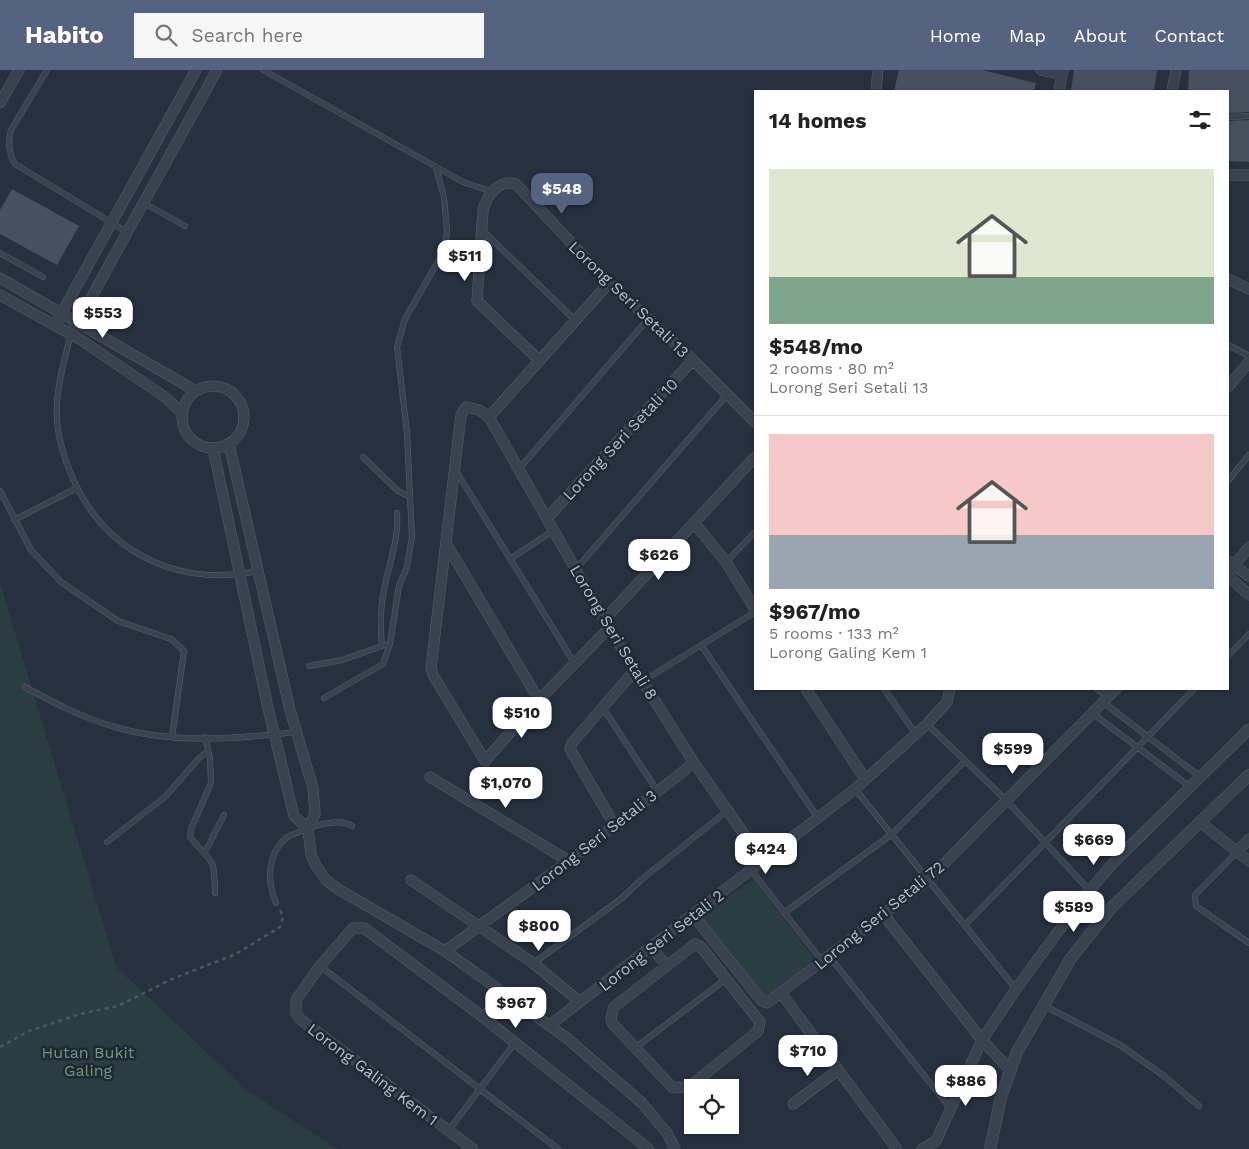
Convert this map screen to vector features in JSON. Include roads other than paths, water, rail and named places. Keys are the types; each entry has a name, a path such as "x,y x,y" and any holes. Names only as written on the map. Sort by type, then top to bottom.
{"street":[{"path":"0,103 19,70"},
{"path":"55,325 196,70"},
{"path":"71,334 218,70"},
{"path":"876,90 878,70"},
{"path":"1041,70 1062,72 1059,90"},
{"path":"1172,90 1176,70"},
{"path":"1229,175 1249,175"},
{"name":"Lorong Seri Setali 13","path":"493,192 501,184 516,184 609,283 693,360 754,421"},
{"path":"493,192 485,202 481,230 477,301 539,360"},
{"path":"0,278 62,312 196,392"},
{"path":"1229,279 1249,289"},
{"path":"609,283 489,417 479,410 466,407 461,414 431,668 433,675 486,761 539,700 575,664 607,624 754,458"},
{"path":"0,295 71,334 166,396 182,413"},
{"name":"Lorong Seri Setali 10","path":"548,517 693,360"},
{"path":"1229,386 1249,362"},
{"path":"205,387 225,388 240,401 245,420 242,430 229,444 213,448 203,447 193,441 186,433 182,423 182,413 189,397 196,392 205,387"},
{"name":"Lorong Seri Setali 8","path":"489,417 548,517 607,624 694,763 763,861"},
{"path":"229,444 296,732 313,788 315,814 308,829"},
{"path":"213,448 274,734 294,816 308,829 315,864 326,880 445,951 503,994 550,1025 642,1103 667,1133 675,1149"},
{"path":"695,524 726,562 754,605"},
{"path":"447,545 539,700"},
{"path":"1229,569 1249,547"},
{"path":"1229,569 1249,576"},
{"path":"1229,569 1249,595"},
{"path":"615,826 570,749 572,743 636,670"},
{"path":"807,690 864,779"},
{"name":"Lorong Seri Setali 2","path":"550,1025 855,789 927,724 950,692"},
{"name":"Lorong Seri Setali 72","path":"693,915 762,1001 767,1003 928,880 1109,696"},
{"path":"928,1148 936,1141 982,1040 1016,989 1090,891 1114,862 1199,776 1249,729"},
{"name":"Lorong Seri Setali 3","path":"445,951 569,861 694,763"},
{"path":"990,1149 1001,1097 1010,1070 1042,1005 1071,958 1111,908 1249,775"},
{"path":"430,776 569,861"},
{"path":"1200,822 1249,861"},
{"path":"1237,852 1249,839"},
{"path":"412,880 533,963 580,1002"},
{"path":"883,914 982,1040 1010,1070"},
{"name":"Lorong Galing Kem 1","path":"473,1149 300,1019 296,1013 296,1000 320,966 353,928 364,928 484,1018 514,1044 649,1149"},
{"path":"695,944 698,945 760,1022 761,1026 758,1031 688,1087 673,1088 612,1023 614,1007 667,966 695,944"},
{"path":"651,948 667,966"},
{"path":"780,993 897,1149"},
{"path":"484,1018 503,994"},
{"path":"792,1104 838,1070"}],"lane":[{"path":"47,70 11,130 9,140 11,158 15,164 127,232"},
{"path":"263,70 462,182 493,192"},
{"path":"1229,117 1249,116"},
{"path":"324,698 383,664 390,644 399,586 407,567 412,537 412,515 408,496 407,433 397,347 405,318 445,249 447,231 444,197 436,168"},
{"path":"143,203 185,226"},
{"path":"481,230 575,320"},
{"path":"0,253 43,277"},
{"path":"519,469 648,319"},
{"path":"71,334 60,384 57,421 61,447 77,488 96,518 120,541 144,558 180,572 214,576 240,575 258,571"},
{"path":"1229,346 1249,356"},
{"path":"576,569 727,395"},
{"path":"1229,480 1249,455"},
{"path":"363,457 398,491 408,496"},
{"path":"455,468 575,664"},
{"path":"14,520 77,488"},
{"path":"0,492 31,550 61,582 118,621 170,639 184,650 172,737"},
{"path":"382,645 380,621 397,539 397,513"},
{"path":"510,559 555,530"},
{"path":"726,562 754,533"},
{"path":"643,681 701,645 754,605"},
{"path":"1229,655 1249,634"},
{"path":"309,666 342,660 382,645 390,644"},
{"path":"701,645 818,818"},
{"path":"25,687 93,720 135,732 172,737 296,732"},
{"path":"885,690 916,734"},
{"path":"965,925 1193,690"},
{"path":"1109,696 1147,737 1199,776"},
{"path":"603,707 658,792"},
{"path":"1092,713 1190,786"},
{"path":"927,724 964,762 1006,800 1090,891"},
{"path":"205,737 211,783 191,829 190,837 205,852 214,865 215,893"},
{"path":"107,842 166,796 199,758 208,751"},
{"path":"784,913 892,834 964,762"},
{"path":"855,789 1016,989"},
{"path":"533,963 622,898 641,880 728,810"},
{"path":"205,852 224,815"},
{"path":"276,902 271,891 269,872 276,851 286,837 320,823 348,824 352,826"},
{"path":"1237,852 1194,895 1194,901 1196,906 1249,943"},
{"path":"751,870 784,913 826,958 951,1108"},
{"path":"320,966 558,1149"},
{"path":"635,1049 726,979"},
{"path":"1042,1005 1120,1045 1164,1076 1199,1106"},
{"path":"449,1130 514,1044"}],"park label":[{"name":"Hutan Bukit Galing","path":"88,1061"}]}
